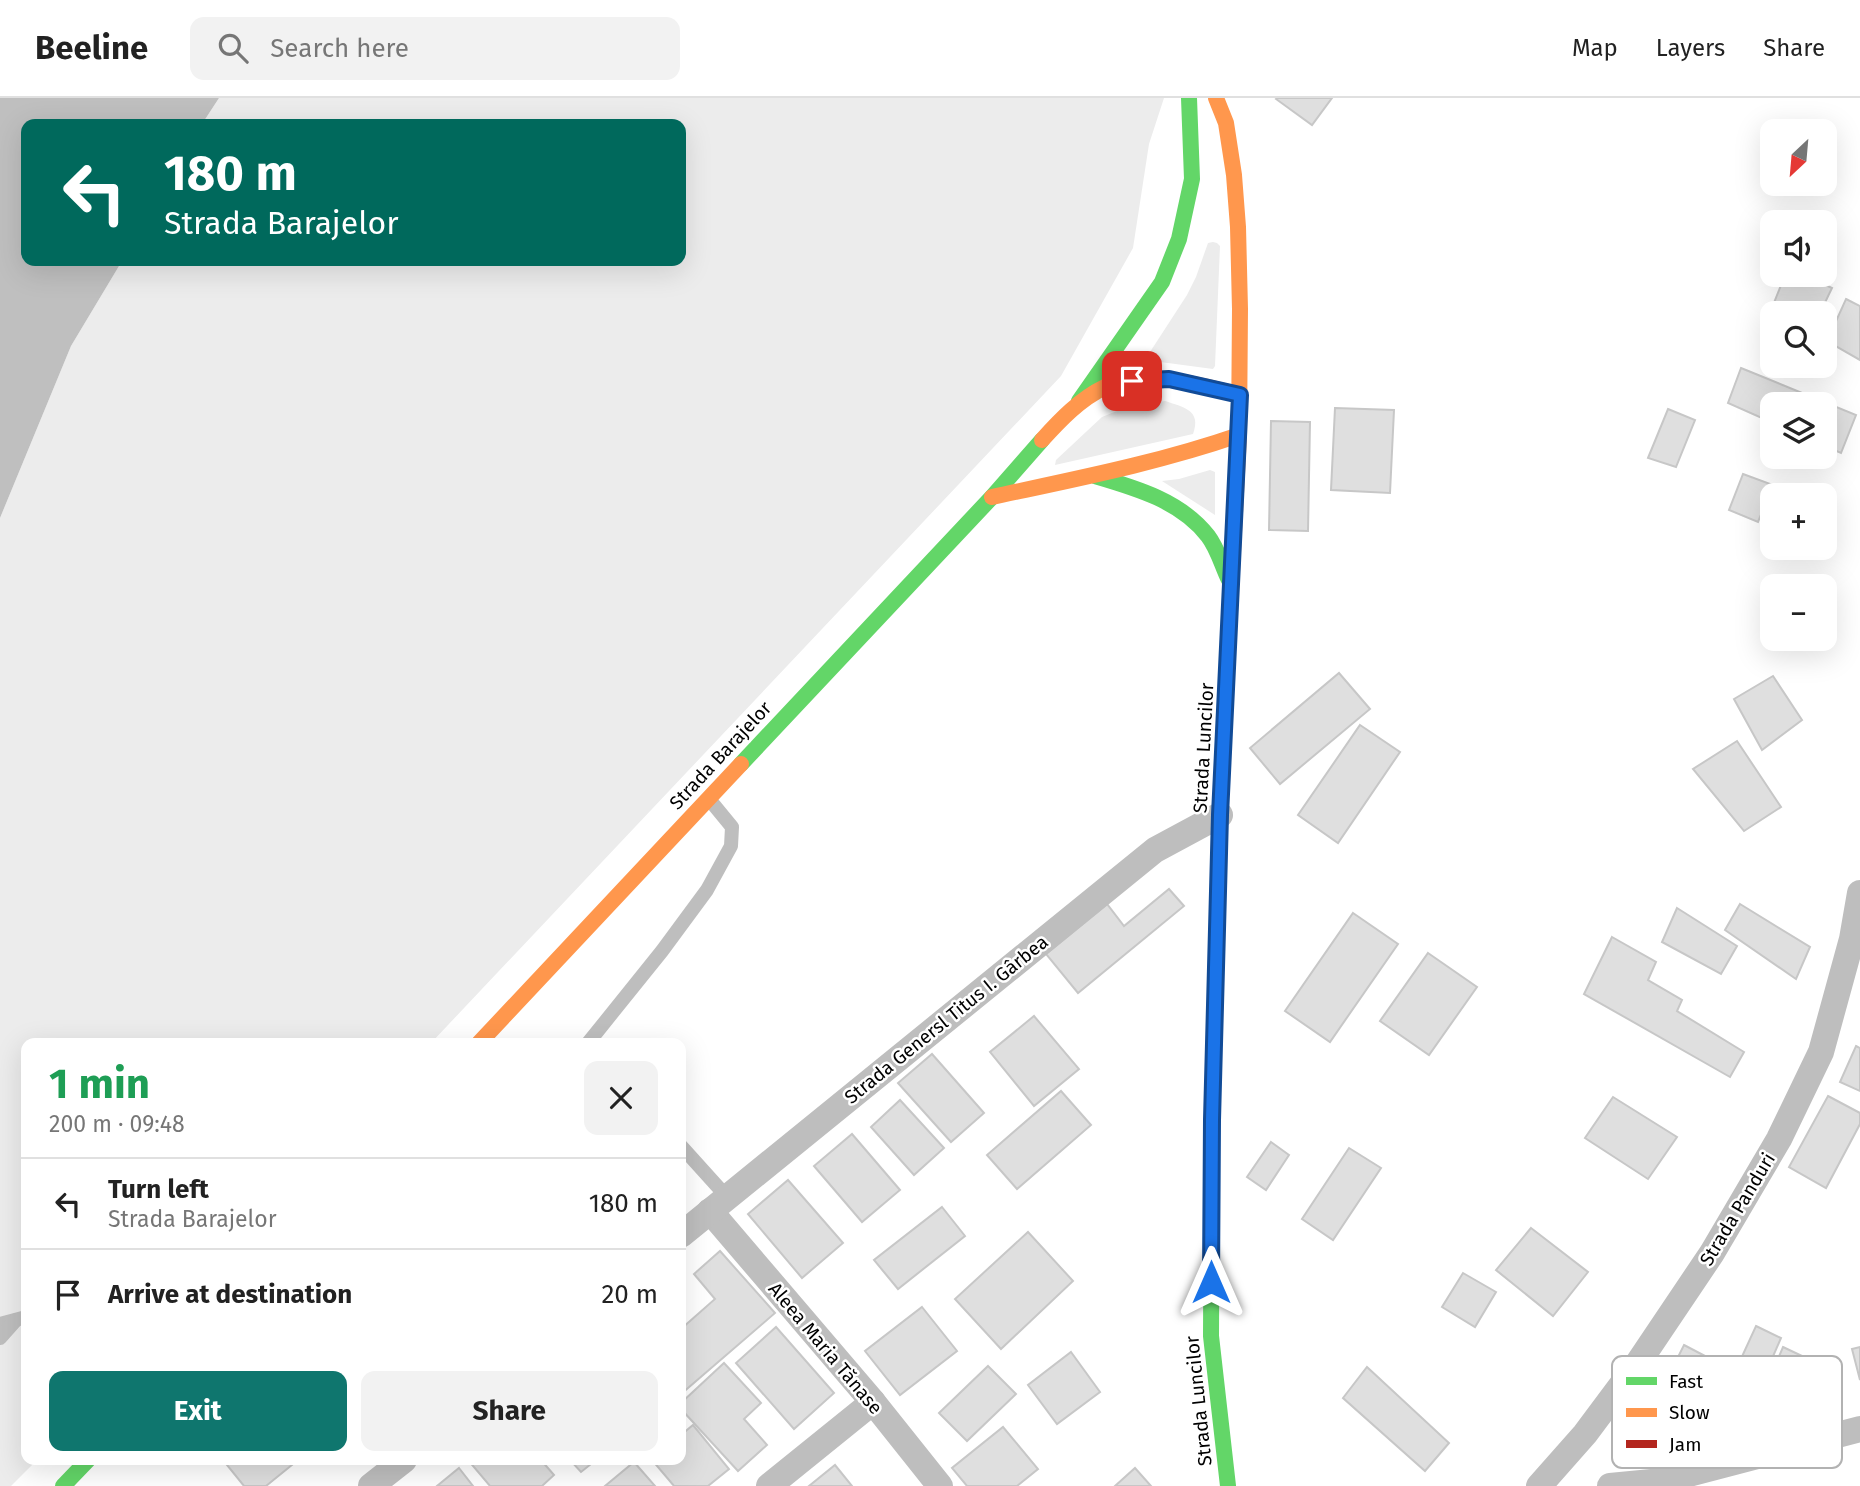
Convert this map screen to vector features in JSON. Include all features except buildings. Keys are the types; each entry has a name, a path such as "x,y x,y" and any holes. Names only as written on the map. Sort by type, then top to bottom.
{"main road":[{"path":"1075,408 1161,282 1179,239 1192,179 1189,98"},
{"name":"Strada Luncilor","path":"1216,98 1226,123 1234,174 1238,227 1240,395 1220,815 1212,1120 1211,1336 1228,1486"},
{"name":"Strada Barajelor","path":"484,1038 1075,408 1104,387 1132,381 1169,379 1240,395"},
{"path":"992,497 1095,475 1239,435"},
{"path":"1095,475 1163,499 1187,516 1209,537 1232,587"},
{"path":"63,1486 83,1465"}],"street":[{"path":"1226,123 1241,98"},
{"name":"Strada Genersl Titus I. Gârbea","path":"686,1231 1155,849 1220,815"},
{"name":"Strada Panduri","path":"1643,1356 1712,1253 1779,1139 1821,1052 1852,939 1860,893"},
{"name":"Aleea Maria Tănase","path":"718,1204 940,1486"},
{"name":"Strada Panduri","path":"1539,1486 1585,1434 1612,1398"},
{"path":"769,1486 873,1402"},
{"path":"1842,1434 1860,1429"},
{"path":"371,1486 398,1465"},
{"path":"1610,1486 1662,1481 1712,1468"}],"lane":[{"path":"592,1038 707,890 731,846 732,827 708,798"},
{"path":"686,1154 718,1204"},
{"path":"0,1324 21,1318"},
{"path":"0,1338 21,1319"}],"shaded area":[{"path":"0,98 219,98 205,119 21,119 21,266 119,266 71,346 0,518"},
{"path":"219,98 1164,98 1149,144 1133,248 1061,376 436,1038 21,1038 21,1465 32,1465 11,1486 0,1486 0,518 71,346 119,266 686,266 686,119 205,119"},
{"path":"1213,242 1220,246 1215,366 1213,369 1153,361 1150,352 1187,295 1208,243"},
{"path":"1165,401 1184,408 1193,415 1193,434 1055,465 1056,460 1102,417 1122,409"},
{"path":"1210,470 1215,472 1215,515 1162,481 1179,479"}],"traffic: fast":[{"path":"1079,401 1162,282 1179,239 1192,179 1189,98"},
{"path":"741,764 992,497 1042,440"},
{"path":"1095,476 1157,497 1185,514 1208,536 1229,580"},
{"path":"1215,1012 1211,1336 1228,1486"},
{"path":"63,1486 83,1465"}],"traffic: slow":[{"path":"1216,98 1226,123 1234,175 1240,309 1239,435 1227,668"},
{"path":"1042,440 1087,398 1121,381 1172,380 1240,395"},
{"path":"992,497 1147,462 1239,435"},
{"path":"484,1038 741,764"}],"traffic: jam":[{"path":"1215,1012 1227,668"}],"route":[{"path":"1132,381 1169,379 1240,395 1220,815 1212,1120 1211,1282"}]}
